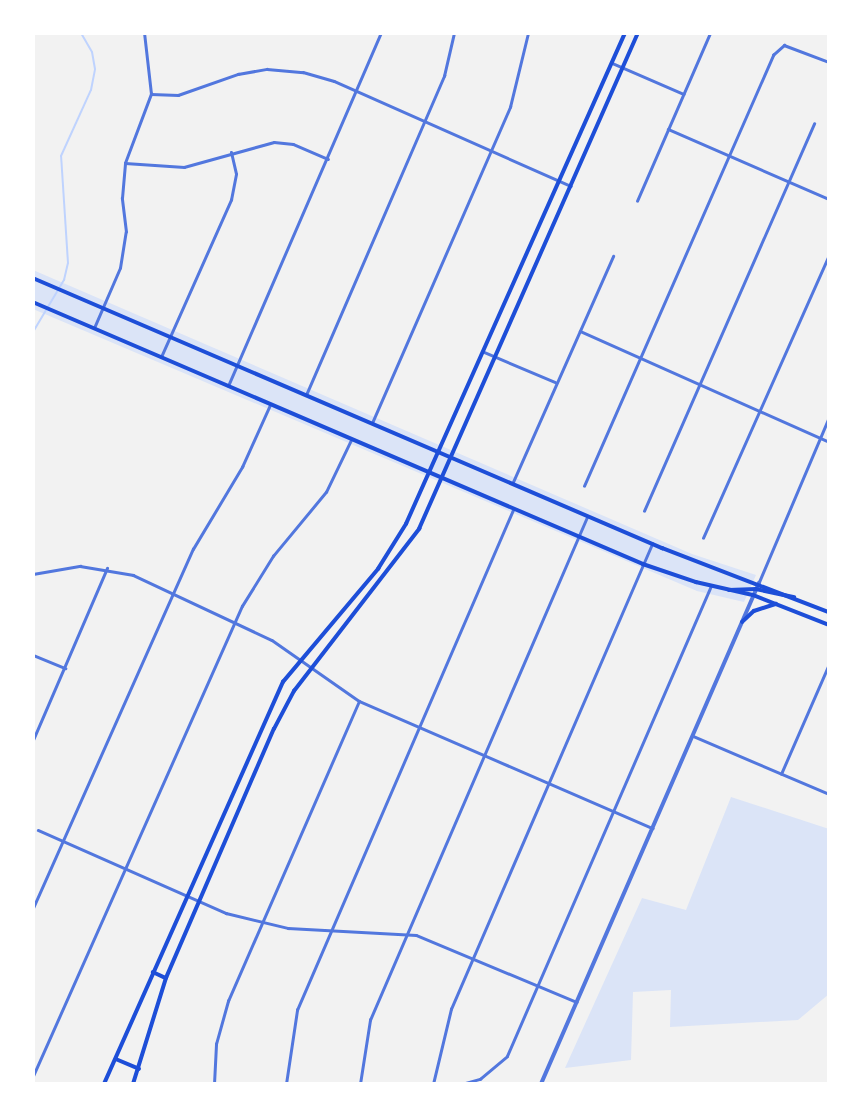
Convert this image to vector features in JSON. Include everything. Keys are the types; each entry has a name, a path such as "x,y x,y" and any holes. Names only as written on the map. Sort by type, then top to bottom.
{"main road":[{"path":"104,1084 241,771 283,682 378,569 402,533 625,33"},
{"path":"133,1084 166,978 285,707 311,668 387,576 419,529 638,33"},
{"path":"522,266 534,271"},
{"path":"33,278 652,544 796,597 829,612"},
{"path":"33,302 643,564 711,586 753,595 829,625"},
{"path":"378,569 387,576"},
{"path":"729,590 756,589 796,597"},
{"path":"741,622 754,611 776,604"},
{"path":"241,771 253,776"},
{"path":"153,972 166,978"},
{"path":"115,1059 139,1069"}],"street":[{"path":"94,328 123,255 125,163 151,94 144,33"},
{"path":"228,386 358,92 381,33"},
{"path":"306,396 444,76 454,33"},
{"path":"372,424 491,151 521,74 528,33"},
{"path":"637,201 710,33"},
{"path":"584,486 773,55 784,45 829,62"},
{"path":"612,63 684,94"},
{"path":"151,94 178,95 238,74 267,69 303,72 358,92 571,186"},
{"path":"644,511 814,124"},
{"path":"668,129 829,199"},
{"path":"125,163 184,167 274,142 328,159"},
{"path":"161,357 234,189 231,153"},
{"path":"704,538 829,255"},
{"path":"513,482 613,256"},
{"path":"580,331 829,442"},
{"path":"484,352 556,382"},
{"path":"33,908 193,549 256,441 271,404"},
{"path":"541,1084 829,417"},
{"path":"33,1076 255,581 326,492 352,439"},
{"path":"286,1084 297,1010 514,508"},
{"path":"360,1084 370,1020 588,515"},
{"path":"433,1084 442,1031 547,782 652,544"},
{"path":"33,574 66,567 107,568 173,593 235,621 359,701 653,828"},
{"path":"33,740 107,568"},
{"path":"462,1084 480,1079 507,1056 711,586"},
{"path":"33,655 66,668"},
{"path":"781,774 829,664"},
{"path":"214,1084 216,1044 228,1001 359,701"},
{"path":"693,736 829,794"},
{"path":"37,830 199,901 263,923 407,934 473,957 577,1002"}],"shaded area":[{"path":"33,270 692,554 756,575 744,602 697,591 33,309"},
{"path":"731,797 829,829 829,994 798,1020 670,1027 671,990 633,992 631,1060 565,1068 642,898 686,910"}],"waterway":[{"path":"33,332 64,280 68,263 61,156 91,90 95,69 92,52 81,33"}]}
